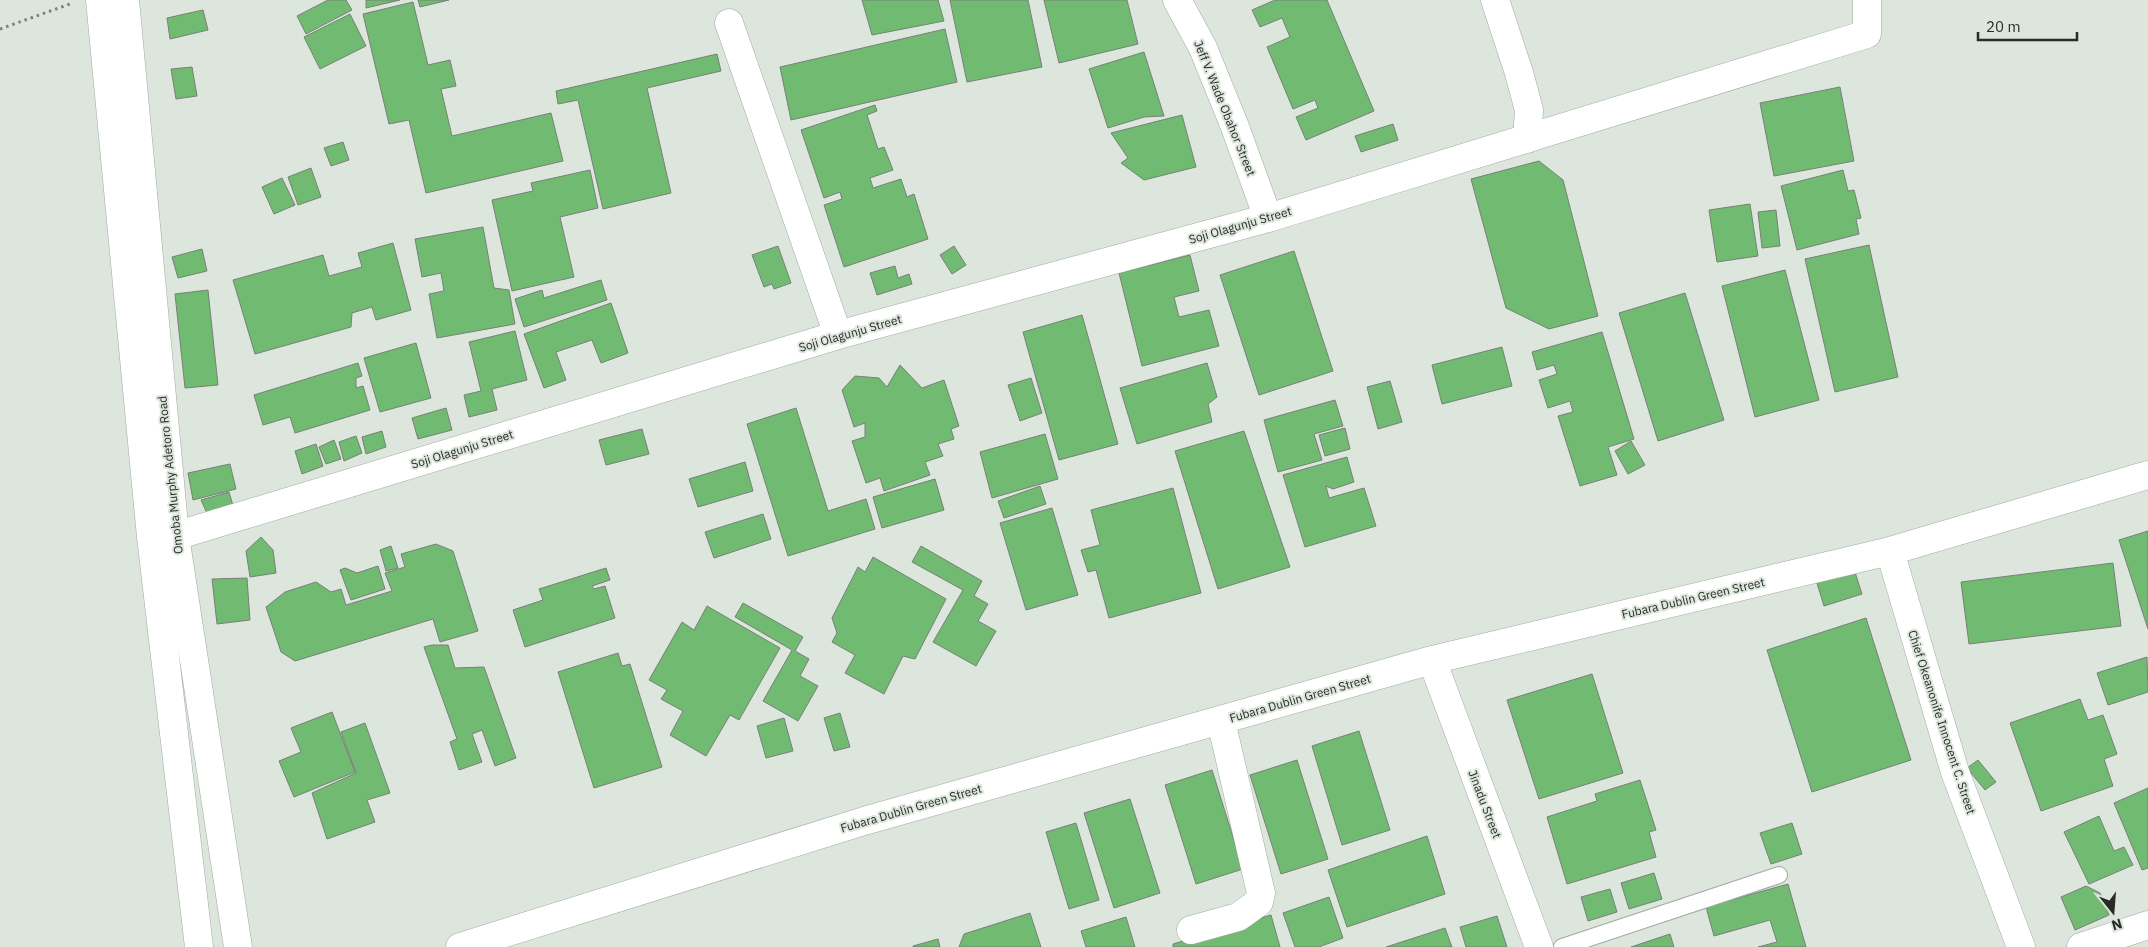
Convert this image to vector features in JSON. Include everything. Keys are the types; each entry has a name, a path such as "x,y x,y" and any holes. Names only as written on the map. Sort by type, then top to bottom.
{"street":[{"name":"Omoba Murphy Adetoro Road","path":"100,0 151,537 199,947"},
{"name":"Omoba Murphy Adetoro Road","path":"125,0 175,536 238,947"},
{"name":"Jeff V. Wade Obahor Street","path":"1177,0 1203,48 1235,127 1268,218"},
{"path":"1495,0 1529,110 1527,139"},
{"name":"Soji Olagunju Street","path":"175,536 838,335 1268,218 1867,34 1868,0"},
{"path":"729,23 838,335"},
{"name":"Fubara Dublin Green Street","path":"460,947 864,821 1432,660 1890,551 2148,475"},
{"name":"Chief Okeanonife Innocent C. Street","path":"1890,551 1955,772 2021,947"},
{"name":"Jinadu Street","path":"1432,660 1539,947"},
{"path":"1192,930 1238,917 1259,902 1261,893 1221,721"},
{"path":"2081,947 2148,925"}],"lane":[{"path":"1562,947 1778,874"}],"path":[{"path":"0,29 72,3"}],"building":[{"path":"328,0 346,0 352,10 306,34 297,16"},
{"path":"366,0 400,0 366,8"},
{"path":"418,0 449,0 420,7"},
{"path":"862,0 938,0 944,21 872,35"},
{"path":"950,0 1028,0 1042,67 967,82"},
{"path":"1044,0 1127,0 1138,44 1059,63"},
{"path":"1275,0 1327,0 1374,111 1306,140 1296,117 1318,108 1315,100 1293,109 1267,47 1290,37 1282,18 1260,27 1252,10"},
{"path":"413,2 428,65 450,60 456,86 441,89 452,136 551,113 563,161 426,193 409,120 389,124 363,14"},
{"path":"203,10 208,30 170,39 167,18"},
{"path":"350,14 366,46 320,69 304,37"},
{"path":"945,29 957,82 791,120 780,67"},
{"path":"1144,52 1164,116 1144,117 1108,128 1089,69"},
{"path":"717,54 721,71 647,88 671,193 603,209 578,100 558,104 556,91"},
{"path":"192,67 197,96 176,99 171,69"},
{"path":"1840,87 1854,161 1774,176 1760,103"},
{"path":"875,105 877,111 867,115 878,149 884,147 893,170 870,178 873,188 901,179 907,197 914,194 928,239 844,267 824,205 842,199 840,192 824,198 801,130"},
{"path":"1182,115 1196,167 1144,180 1121,163 1128,158 1111,133"},
{"path":"1393,124 1398,140 1361,152 1355,136"},
{"path":"343,142 349,160 331,166 324,148"},
{"path":"1539,161 1563,180 1598,316 1549,329 1506,308 1471,179"},
{"path":"311,168 321,197 298,205 288,177"},
{"path":"590,170 598,208 560,217 574,277 512,291 492,200 533,191 531,183"},
{"path":"1843,170 1848,191 1854,190 1861,218 1856,219 1859,234 1797,250 1781,186"},
{"path":"282,178 295,205 274,214 262,187"},
{"path":"1750,204 1758,256 1717,262 1709,210"},
{"path":"1776,210 1780,246 1762,248 1758,212"},
{"path":"483,227 494,288 509,290 515,324 437,338 429,294 444,291 441,273 422,277 415,239"},
{"path":"393,243 411,310 376,320 372,307 352,313 351,327 255,354 233,280 323,255 329,276 362,267 358,253"},
{"path":"1869,245 1898,377 1835,392 1805,259"},
{"path":"778,246 791,283 774,289 772,284 764,287 752,255"},
{"path":"954,246 966,265 952,274 940,255"},
{"path":"202,249 207,271 178,278 172,257"},
{"path":"1294,251 1333,371 1259,395 1220,275"},
{"path":"1190,255 1199,291 1174,297 1179,317 1209,310 1219,346 1142,366 1119,273"},
{"path":"895,266 898,278 909,274 912,284 877,295 870,273"},
{"path":"1785,270 1819,400 1755,417 1722,286"},
{"path":"601,280 607,300 524,327 515,299 542,290 544,298"},
{"path":"208,290 218,385 185,388 175,294"},
{"path":"1685,293 1724,420 1658,441 1619,313"},
{"path":"611,303 628,353 601,363 592,340 556,352 566,380 544,388 524,334"},
{"path":"1082,315 1118,444 1059,460 1023,332"},
{"path":"515,331 527,380 492,389 497,410 469,417 464,395 481,391 469,342"},
{"path":"1602,332 1634,439 1608,447 1617,475 1580,486 1558,416 1573,412 1570,401 1548,408 1539,380 1557,374 1554,365 1537,370 1532,352"},
{"path":"416,343 431,398 380,412 364,358"},
{"path":"1502,347 1512,386 1442,404 1432,365"},
{"path":"358,363 362,376 356,378 356,388 363,386 370,410 295,433 290,417 263,425 254,395"},
{"path":"1207,363 1217,397 1208,404 1212,422 1137,444 1120,388"},
{"path":"900,365 922,388 944,380 959,426 951,429 954,439 938,444 943,456 925,462 930,475 884,491 880,478 866,483 852,441 865,437 865,423 854,427 842,390 855,376 879,378 887,387"},
{"path":"1031,378 1042,413 1020,421 1008,385"},
{"path":"1390,381 1402,422 1378,429 1367,387"},
{"path":"1335,400 1343,426 1314,434 1322,460 1278,472 1264,420"},
{"path":"446,408 452,430 418,439 412,418"},
{"path":"796,408 828,511 866,499 875,529 788,556 747,424"},
{"path":"1345,428 1350,449 1325,456 1319,435"},
{"path":"642,429 649,454 606,465 599,440"},
{"path":"382,431 386,447 366,454 362,437"},
{"path":"1244,431 1290,567 1218,589 1175,451"},
{"path":"1045,434 1058,479 992,498 980,452"},
{"path":"356,436 362,453 344,461 339,442"},
{"path":"334,440 341,459 326,464 319,447"},
{"path":"1631,441 1645,465 1628,474 1615,451"},
{"path":"316,444 323,466 302,474 295,451"},
{"path":"1347,457 1354,482 1333,489 1326,486 1329,498 1364,488 1376,526 1305,547 1283,475"},
{"path":"745,462 753,491 698,507 689,479"},
{"path":"230,464 236,489 193,500 188,473"},
{"path":"935,479 944,510 882,528 873,497"},
{"path":"1040,486 1046,504 1004,518 998,501"},
{"path":"1173,488 1201,593 1109,618 1096,570 1088,572 1081,550 1100,545 1091,510"},
{"path":"229,492 235,512 210,520 201,500"},
{"path":"1052,508 1078,595 1026,610 1000,523"},
{"path":"763,514 771,539 714,558 705,532"},
{"path":"2148,531 2148,629 2119,540"},
{"path":"261,537 273,550 276,573 250,577 246,551"},
{"path":"436,544 453,551 478,631 440,642 433,619 295,661 281,652 266,607 285,592 316,582 331,592 341,589 346,605 392,591 385,573 405,567 401,554"},
{"path":"391,546 398,568 386,571 380,550"},
{"path":"921,546 982,581 974,596 988,604 978,621 996,631 976,666 933,642 963,590 912,562"},
{"path":"873,557 946,599 915,659 903,656 884,694 845,673 855,655 832,642 837,633 832,618 858,567 865,572"},
{"path":"2113,563 2121,626 1969,644 1961,582"},
{"path":"378,566 385,589 351,600 340,570 345,568 357,573"},
{"path":"606,568 610,580 592,586 594,589 605,586 615,618 525,647 513,610 543,600 539,589"},
{"path":"1854,569 1862,594 1824,606 1816,580"},
{"path":"247,578 250,620 217,624 212,579"},
{"path":"743,603 803,637 795,651 809,659 800,676 818,686 798,721 763,701 792,650 735,617"},
{"path":"707,606 780,648 739,720 730,715 706,756 670,735 683,711 661,699 667,690 649,680 682,622 694,630"},
{"path":"1866,618 1911,760 1812,792 1767,650"},
{"path":"448,645 455,668 484,667 516,758 495,766 482,730 472,734 482,762 459,770 450,742 457,739 424,647"},
{"path":"618,653 622,666 630,664 662,767 594,788 558,672"},
{"path":"2147,657 2148,692 2108,705 2097,673"},
{"path":"1592,674 1623,773 1539,799 1507,700"},
{"path":"2080,699 2088,720 2103,715 2117,754 2104,759 2113,786 2041,811 2010,723"},
{"path":"332,712 355,772 294,797 279,761 301,752 291,728"},
{"path":"840,713 850,747 834,751 824,718"},
{"path":"784,718 793,751 766,758 757,726"},
{"path":"365,723 390,793 367,800 375,822 327,839 312,793 356,773 341,732"},
{"path":"1359,731 1390,830 1342,845 1312,746"},
{"path":"1297,760 1328,859 1281,874 1250,775"},
{"path":"1978,760 1996,782 1985,790 1967,768"},
{"path":"1212,770 1243,869 1196,884 1165,785"},
{"path":"1640,780 1656,830 1649,832 1656,857 1567,884 1547,817 1597,801 1595,794"},
{"path":"2148,788 2148,868 2142,870 2114,803"},
{"path":"1130,799 1160,893 1114,908 1084,813"},
{"path":"2099,816 2114,851 2124,847 2133,865 2089,884 2064,832"},
{"path":"1076,823 1099,900 1069,909 1046,832"},
{"path":"1792,823 1802,854 1771,864 1760,833"},
{"path":"1427,836 1445,894 1347,927 1328,870"},
{"path":"1654,873 1662,899 1629,909 1621,883"},
{"path":"1788,884 1806,947 1758,947 1777,942 1770,920 1714,936 1706,907"},
{"path":"2086,886 2100,893 2109,915 2075,930 2061,897"},
{"path":"1610,889 1617,912 1588,921 1581,897"},
{"path":"1329,897 1343,938 1319,947 1295,947 1283,913"},
{"path":"1030,913 1041,947 959,947 964,934"},
{"path":"1271,915 1280,947 1173,947 1173,944"},
{"path":"1497,916 1507,947 1466,947 1460,927"},
{"path":"1126,917 1135,947 1086,947 1081,931"},
{"path":"1445,928 1452,947 1386,947"},
{"path":"1670,934 1674,947 1631,947"},
{"path":"938,939 940,947 913,947 913,946"}]}
